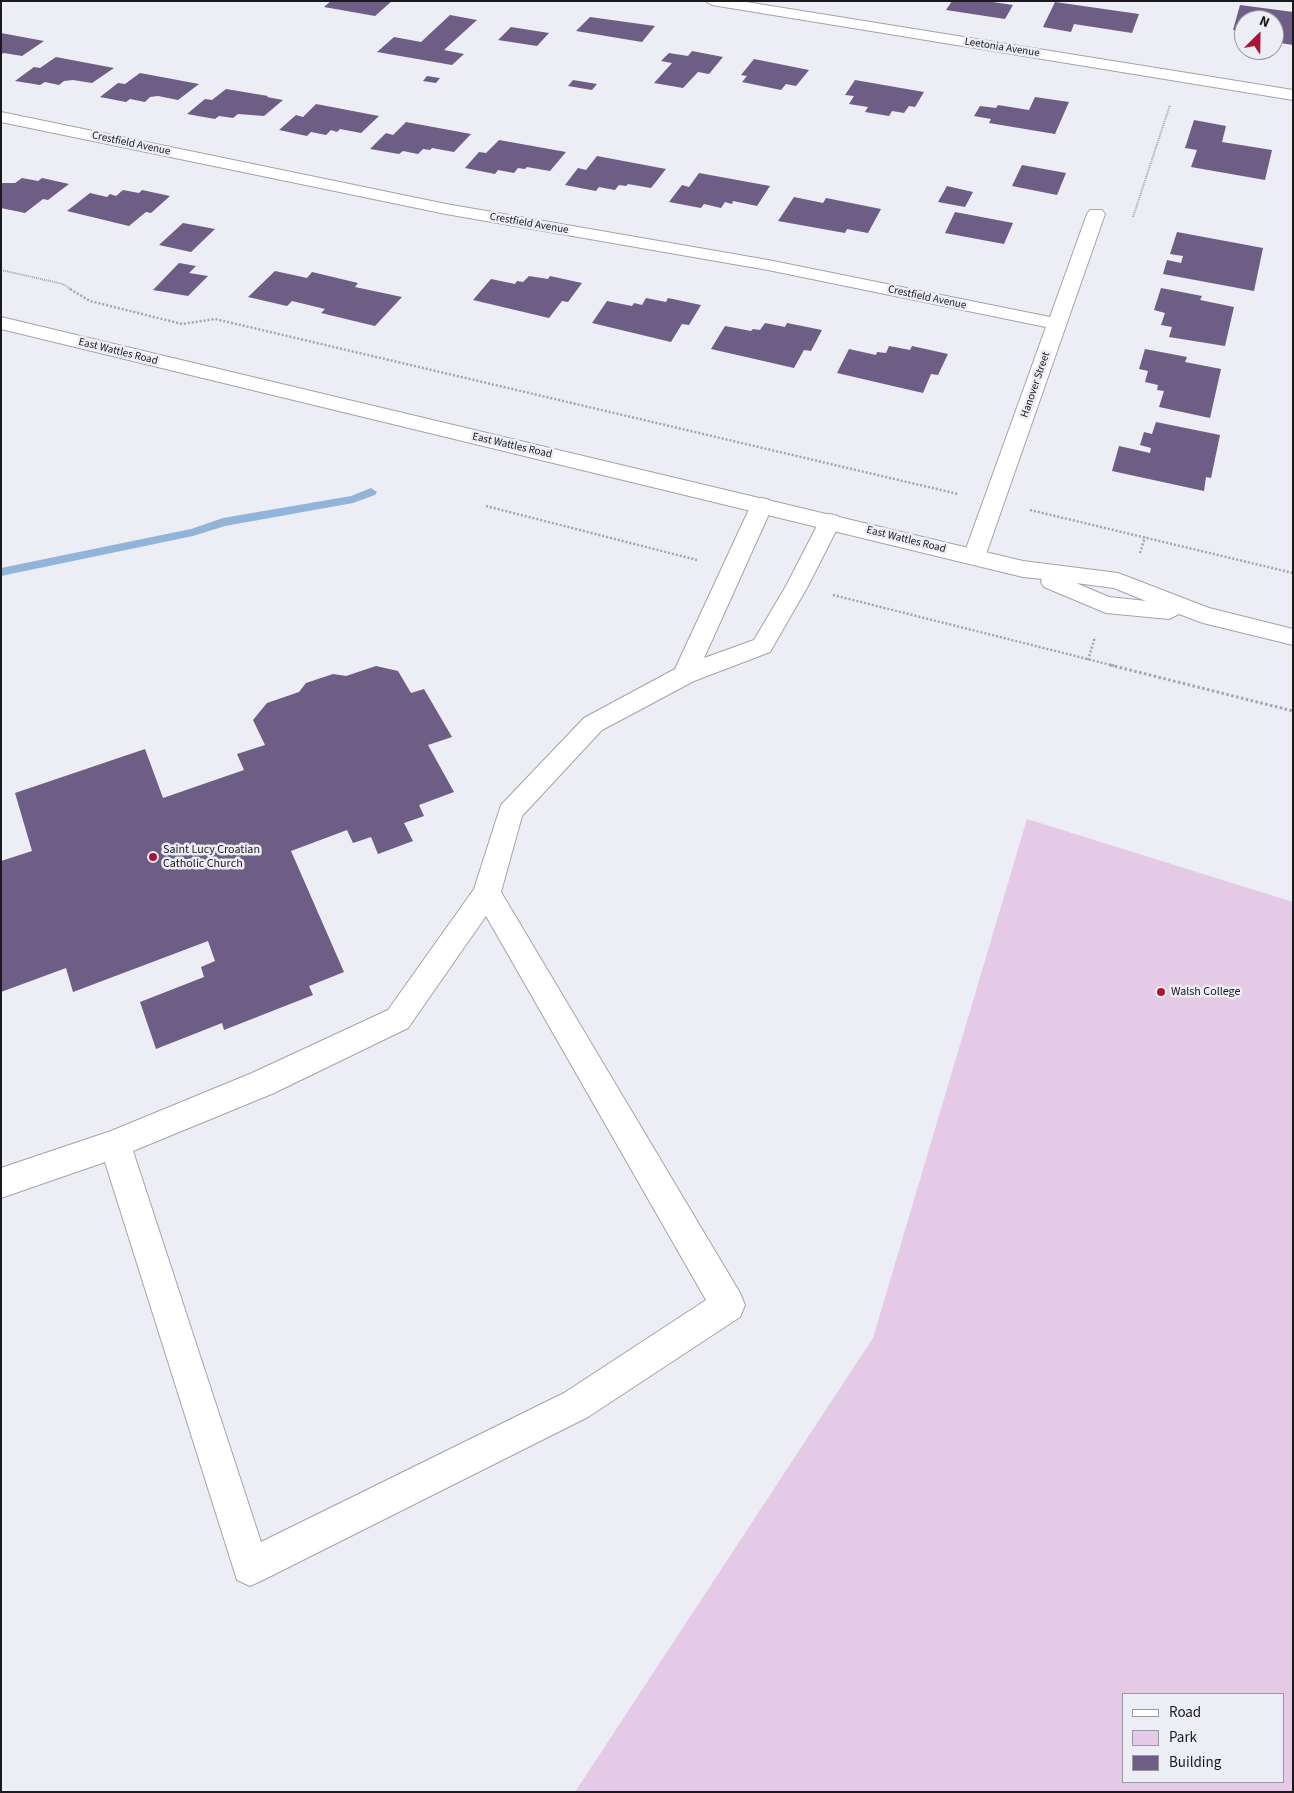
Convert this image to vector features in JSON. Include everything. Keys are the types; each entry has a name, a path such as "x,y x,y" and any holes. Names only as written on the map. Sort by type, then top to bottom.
{"street":[{"name":"Leetonia Avenue","path":"712,1 1293,94"},
{"name":"Crestfield Avenue","path":"1,117 446,209 768,265 1057,324"},
{"name":"Hanover Street","path":"974,557 1096,214"},
{"name":"East Wattles Road","path":"1,323 830,521 1023,569 1106,605 1203,615 1293,637"},
{"path":"685,675 762,505"},
{"path":"1,1183 115,1144 263,1084 398,1019 487,893 510,812 593,724 685,675 762,646 797,586 830,521"},
{"path":"115,1144 250,1567 576,1405 728,1305 487,893"}],"path":[{"path":"1132,217 1171,100"},
{"path":"1,270 63,284 90,301 182,324 215,319 962,494"},
{"path":"1026,509 1293,573"},
{"path":"1140,554 1145,537"},
{"path":"1116,667 1293,712"}],"green space":[{"name":"Walsh College","path":"1027,819 1293,902 1293,1792 575,1792 873,1338"}],"building":[{"path":"331,1 392,1 375,16 324,7"},
{"path":"952,1 986,1 1013,5 1005,19 946,10"},
{"path":"1055,2 1139,14 1132,33 1074,24 1071,32 1043,27"},
{"path":"1240,5 1278,10 1239,10"},
{"path":"1284,11 1293,12 1293,45 1284,44"},
{"path":"450,15 477,20 444,50 464,54 452,65 377,52 394,37 421,42"},
{"path":"590,17 655,26 642,42 576,31"},
{"path":"511,27 549,33 537,46 498,40"},
{"path":"1,33 44,41 22,56 1,54"},
{"path":"692,51 723,57 709,74 698,72 683,88 654,83 672,63 661,61 669,53 688,56"},
{"path":"56,57 114,68 92,83 73,80 64,81 59,85 45,82 40,85 15,81 34,67 40,68"},
{"path":"754,59 809,70 796,86 786,84 781,90 742,82 747,76 741,75"},
{"path":"140,73 199,84 178,100 158,96 150,97 145,102 130,99 126,102 100,97 118,83 125,84"},
{"path":"427,76 440,78 436,83 423,81"},
{"path":"573,80 597,84 592,90 568,86"},
{"path":"855,80 924,92 915,107 909,106 904,113 892,111 889,116 865,112 868,107 849,104 854,96 845,95"},
{"path":"226,89 283,100 264,116 238,114 233,118 219,116 215,119 187,114 205,99 212,100"},
{"path":"1035,97 1069,102 1055,134 989,123 991,119 974,116 980,106 996,108 998,105 1029,110"},
{"path":"316,104 379,116 361,133 340,129 337,132 331,130 326,135 311,132 307,136 279,130 296,115 303,117"},
{"path":"1194,120 1226,126 1222,142 1272,150 1265,180 1191,167 1197,150 1185,148"},
{"path":"406,122 471,134 454,152 432,148 430,150 423,149 418,154 403,151 399,154 370,149 386,133 393,135"},
{"path":"499,140 566,152 550,171 527,167 525,169 518,168 514,173 498,170 495,174 465,168 479,152 486,153"},
{"path":"597,156 666,169 651,188 628,184 626,186 619,185 615,190 599,187 596,191 565,185 578,168 586,170"},
{"path":"1022,165 1066,173 1057,195 1012,186"},
{"path":"699,173 770,186 757,206 733,201 732,204 725,202 721,208 704,204 701,208 669,202 682,185 689,187"},
{"path":"22,178 38,181 42,178 69,184 48,200 43,199 25,213 1,208 1,183 15,183"},
{"path":"947,186 973,192 965,207 938,202"},
{"path":"123,190 139,193 142,190 170,196 151,213 146,212 129,226 67,211 90,193 107,197 110,194 116,196"},
{"path":"794,197 823,203 826,198 881,209 868,233 847,229 845,233 778,221"},
{"path":"955,212 1013,223 1004,244 945,233"},
{"path":"183,223 215,229 191,252 159,245"},
{"path":"1177,232 1263,248 1254,291 1163,274 1167,260 1181,263 1183,256 1170,254"},
{"path":"179,263 196,266 189,273 208,276 188,296 153,290"},
{"path":"275,271 307,278 312,272 358,283 355,287 402,297 375,326 321,313 325,309 292,301 287,306 248,297"},
{"path":"529,276 548,279 550,276 582,283 568,302 562,301 549,318 473,300 491,279 515,284 517,281 523,282"},
{"path":"1161,288 1202,296 1200,300 1234,307 1225,346 1169,337 1172,327 1161,325 1165,313 1154,310"},
{"path":"646,298 666,302 668,298 701,305 689,325 682,324 671,342 592,323 607,301 632,306 634,303 642,305"},
{"path":"765,323 785,327 787,323 822,330 811,351 804,350 794,368 711,349 725,326 751,331 753,329 760,330"},
{"path":"889,346 910,350 912,346 948,354 938,375 931,374 923,393 837,373 849,349 876,355 877,352 886,353"},
{"path":"1145,349 1187,357 1185,362 1221,369 1210,418 1159,407 1164,391 1157,390 1158,385 1145,382 1148,371 1139,369"},
{"path":"1156,422 1220,435 1211,478 1206,477 1204,491 1112,471 1119,446 1150,453 1151,448 1140,445 1144,432 1152,434"},
{"name":"Saint Lucy Croatian Catholic Church","path":"376,666 398,671 411,693 424,689 452,737 428,745 454,792 419,805 424,816 404,823 413,841 378,854 371,837 353,843 347,830 291,851 344,972 309,986 313,995 224,1030 222,1023 156,1049 140,1002 204,977 201,967 215,961 208,941 73,992 66,968 1,992 1,861 32,851 15,793 145,749 163,798 244,770 237,754 265,745 253,720 267,703 299,692 306,683 333,674 346,676"}],"waterway":[{"path":"1,572 193,532 223,522 353,499 371,492"}],"place":[{"name":"Saint Lucy Croatian Catholic Church","path":"153,857"},
{"name":"Walsh College","path":"1161,992"}]}
